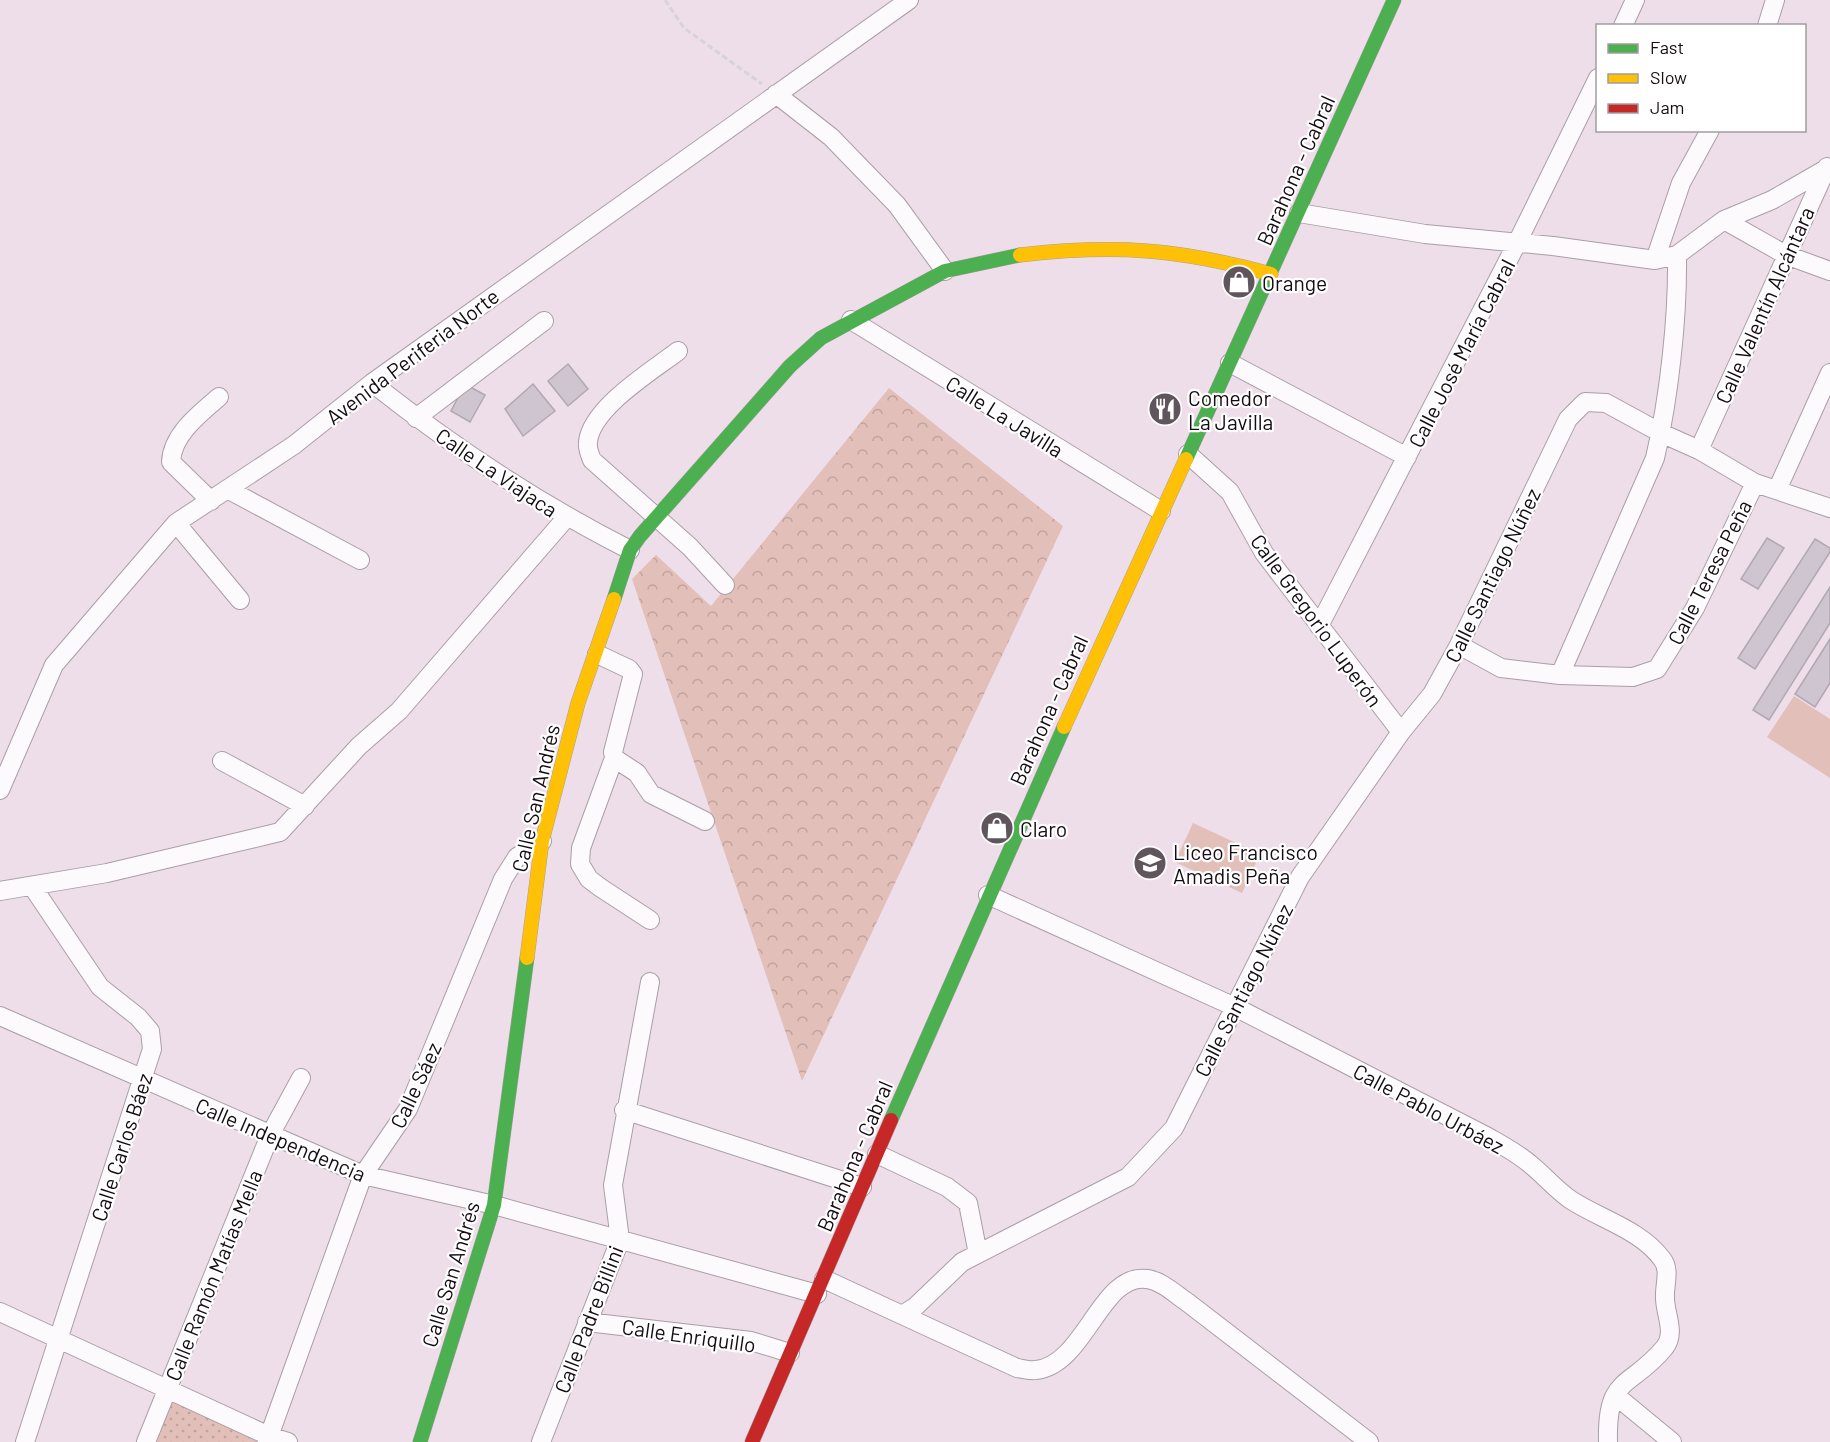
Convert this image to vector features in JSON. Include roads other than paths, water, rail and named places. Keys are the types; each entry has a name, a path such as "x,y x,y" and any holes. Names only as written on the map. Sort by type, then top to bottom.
{"street":[{"name":"Avenida Periferia Norte","path":"0,790 54,665 177,523 294,446 372,383 909,0"},
{"name":"Barahona - Cabral","path":"752,1442 988,895 1394,0"},
{"path":"1624,24 1635,0"},
{"path":"1768,24 1775,0"},
{"name":"Calle José María Cabral","path":"1319,626 1516,245 1596,82"},
{"path":"776,94 831,137 897,205 945,271"},
{"path":"1655,260 1681,183 1709,132"},
{"path":"1299,213 1425,234 1516,245 1552,246 1655,260 1677,255 1724,220 1772,200 1828,165"},
{"name":"Calle Valentín Alcántara","path":"1699,450 1828,165"},
{"path":"1724,220 1786,255 1830,271"},
{"name":"Calle San Andrés","path":"420,1442 494,1205 542,841 578,703 597,654 630,550 656,517 790,366 821,338 850,320 945,271 964,265 1054,253 1144,249 1228,262 1270,274"},
{"path":"1560,675 1655,458 1661,433 1677,286 1677,255"},
{"name":"Calle La Javilla","path":"850,320 1161,511"},
{"path":"416,418 544,321"},
{"path":"678,351 604,409 592,427 587,443 591,460 690,547 725,585"},
{"path":"1230,363 1407,457"},
{"path":"1777,490 1830,373"},
{"name":"Calle La Viajaca","path":"372,383 416,418 566,518 630,550"},
{"path":"210,501 171,462 172,449 193,419 219,397"},
{"name":"Calle Santiago Núñez","path":"902,1315 915,1307 962,1262 1128,1177 1174,1128 1300,877 1401,732 1432,694 1459,645 1568,419 1585,402 1606,403 1661,433"},
{"path":"1661,433 1699,450 1755,483 1830,508"},
{"name":"Calle Gregorio Luperón","path":"1188,454 1230,492 1264,553 1401,732"},
{"name":"Calle Teresa Peña","path":"1459,645 1501,668 1560,675 1633,677 1657,669 1695,608 1755,483"},
{"path":"229,490 360,560"},
{"path":"0,891 107,873 280,832 305,806 315,790 359,746 399,711 566,518"},
{"path":"177,523 240,600"},
{"path":"597,654 629,669 633,674 613,752 614,758 581,848 580,864 589,879 650,920"},
{"path":"614,758 637,773 651,794 705,821"},
{"path":"222,761 305,806"},
{"name":"Calle Sáez","path":"268,1439 363,1175 408,1109 503,879 517,857 542,841"},
{"name":"Calle Carlos Báez","path":"25,1442 152,1048 150,1031 138,1017 100,987 32,886"},
{"name":"Calle Pablo Urbáez","path":"988,895 1235,1007 1488,1137 1528,1162 1569,1199 1649,1245 1663,1259 1667,1269 1665,1300 1670,1327 1666,1345 1622,1383 1615,1395 1607,1417 1608,1442"},
{"name":"Calle Padre Billini","path":"541,1442 620,1240 613,1185 624,1110 650,982"},
{"name":"Calle Independencia","path":"0,1016 363,1175 494,1205 620,1240 820,1286"},
{"name":"Calle Ramón Matías Mella","path":"146,1442 165,1389 270,1135 301,1078"},
{"path":"624,1110 862,1187"},
{"path":"877,1154 947,1187 968,1203 978,1254"},
{"path":"820,1286 902,1315 1017,1368 1036,1370 1052,1364 1072,1350 1108,1300 1119,1289 1133,1280 1146,1279 1162,1285 1187,1302 1369,1442"},
{"path":"0,1312 268,1439 288,1442"},
{"name":"Calle Enriquillo","path":"586,1322 751,1341 790,1353"},
{"path":"1615,1395 1672,1442"}],"place":[{"name":"Orange","path":"1239,282"},
{"name":"Comedor La Javilla","path":"1165,409"},
{"name":"Claro","path":"997,828"},
{"name":"Liceo Francisco Amadis Peña","path":"1150,863"}]}
